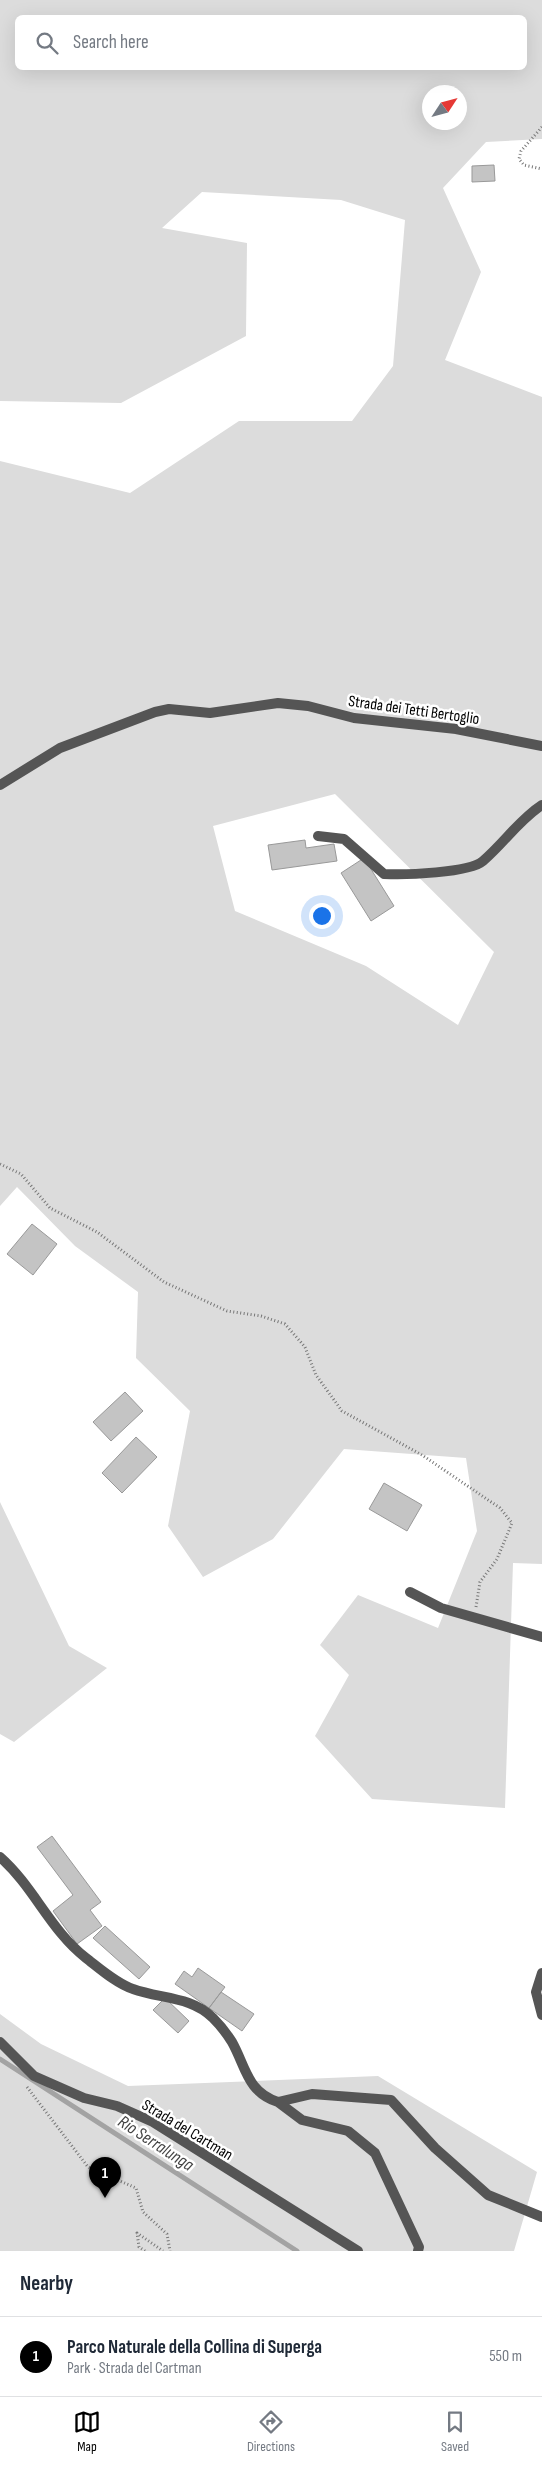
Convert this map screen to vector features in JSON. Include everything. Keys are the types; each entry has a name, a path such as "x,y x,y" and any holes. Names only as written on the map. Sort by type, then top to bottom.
{"street":[{"name":"Strada dei Tetti Bertoglio","path":"0,784 60,748 154,712 169,709 210,713 278,703 308,706 354,718 456,729 542,746"},
{"path":"318,836 344,839 384,874 465,868 482,862 524,819 542,805"},
{"path":"410,1592 441,1608 542,1637"},
{"path":"0,1858 17,1872 55,1927 86,1958 130,1989 186,2001 212,2017 232,2042 244,2072 265,2098 278,2102 302,2120 348,2131 376,2153 419,2247 418,2251"},
{"path":"542,1973 536,1992 542,2015"},
{"name":"Strada del Cartman","path":"0,2042 34,2076 84,2098 116,2106 153,2122 358,2251"},
{"path":"278,2102 312,2094 390,2100 435,2148 488,2195 542,2217"}],"path":[{"path":"542,126 521,151 519,159 524,165 542,169"},
{"path":"0,1164 21,1174 50,1208 97,1232 164,1282 227,1310 262,1316 285,1324 305,1347 316,1375 342,1411 398,1440 500,1508 512,1523 497,1559 480,1582 475,1604 484,1621"},
{"path":"25,2084 88,2166 136,2188 142,2212 167,2234 170,2251"},
{"path":"145,2251 139,2247 138,2233 163,2251"}],"shaded area":[{"path":"0,0 542,0 542,139 486,142 443,188 481,272 445,360 542,397 542,1564 513,1563 505,1808 372,1799 315,1736 349,1675 320,1645 358,1595 438,1628 477,1531 466,1458 344,1449 273,1539 203,1577 168,1526 190,1411 136,1358 138,1292 75,1246 17,1187 0,1206 0,461 130,493 239,421 352,421 393,366 405,220 341,200 202,192 162,228 247,243 246,336 121,403 0,401","holes":["335,794 494,952 458,1025 366,966 235,911 213,826"]},
{"path":"0,1502 69,1646 107,1668 14,1742 0,1734"},
{"path":"0,2014 41,2044 128,2086 378,2076 537,2172 514,2251 0,2251"}],"building":[{"path":"494,165 495,181 472,182 472,166"},
{"path":"305,840 306,848 334,844 337,861 272,870 268,845"},
{"path":"364,858 394,906 371,921 341,873"},
{"path":"32,1224 57,1244 33,1275 7,1254"},
{"path":"125,1392 143,1411 111,1441 93,1422"},
{"path":"136,1437 157,1457 122,1493 102,1473"},
{"path":"384,1483 422,1505 407,1531 369,1509"},
{"path":"52,1836 101,1902 90,1910 102,1926 77,1944 53,1911 73,1895 37,1847"},
{"path":"105,1926 150,1967 139,1979 93,1938"},
{"path":"198,1968 225,1987 209,2008 175,1984 184,1971 192,1977"},
{"path":"221,1992 254,2014 242,2031 209,2008"},
{"path":"165,1998 189,2021 178,2033 153,2010"}],"waterway":[{"name":"Rio Serralunga","path":"0,2059 297,2251"}],"place":[{"name":"Parco Naturale della Collina di Superga","path":"105,2198"}]}
